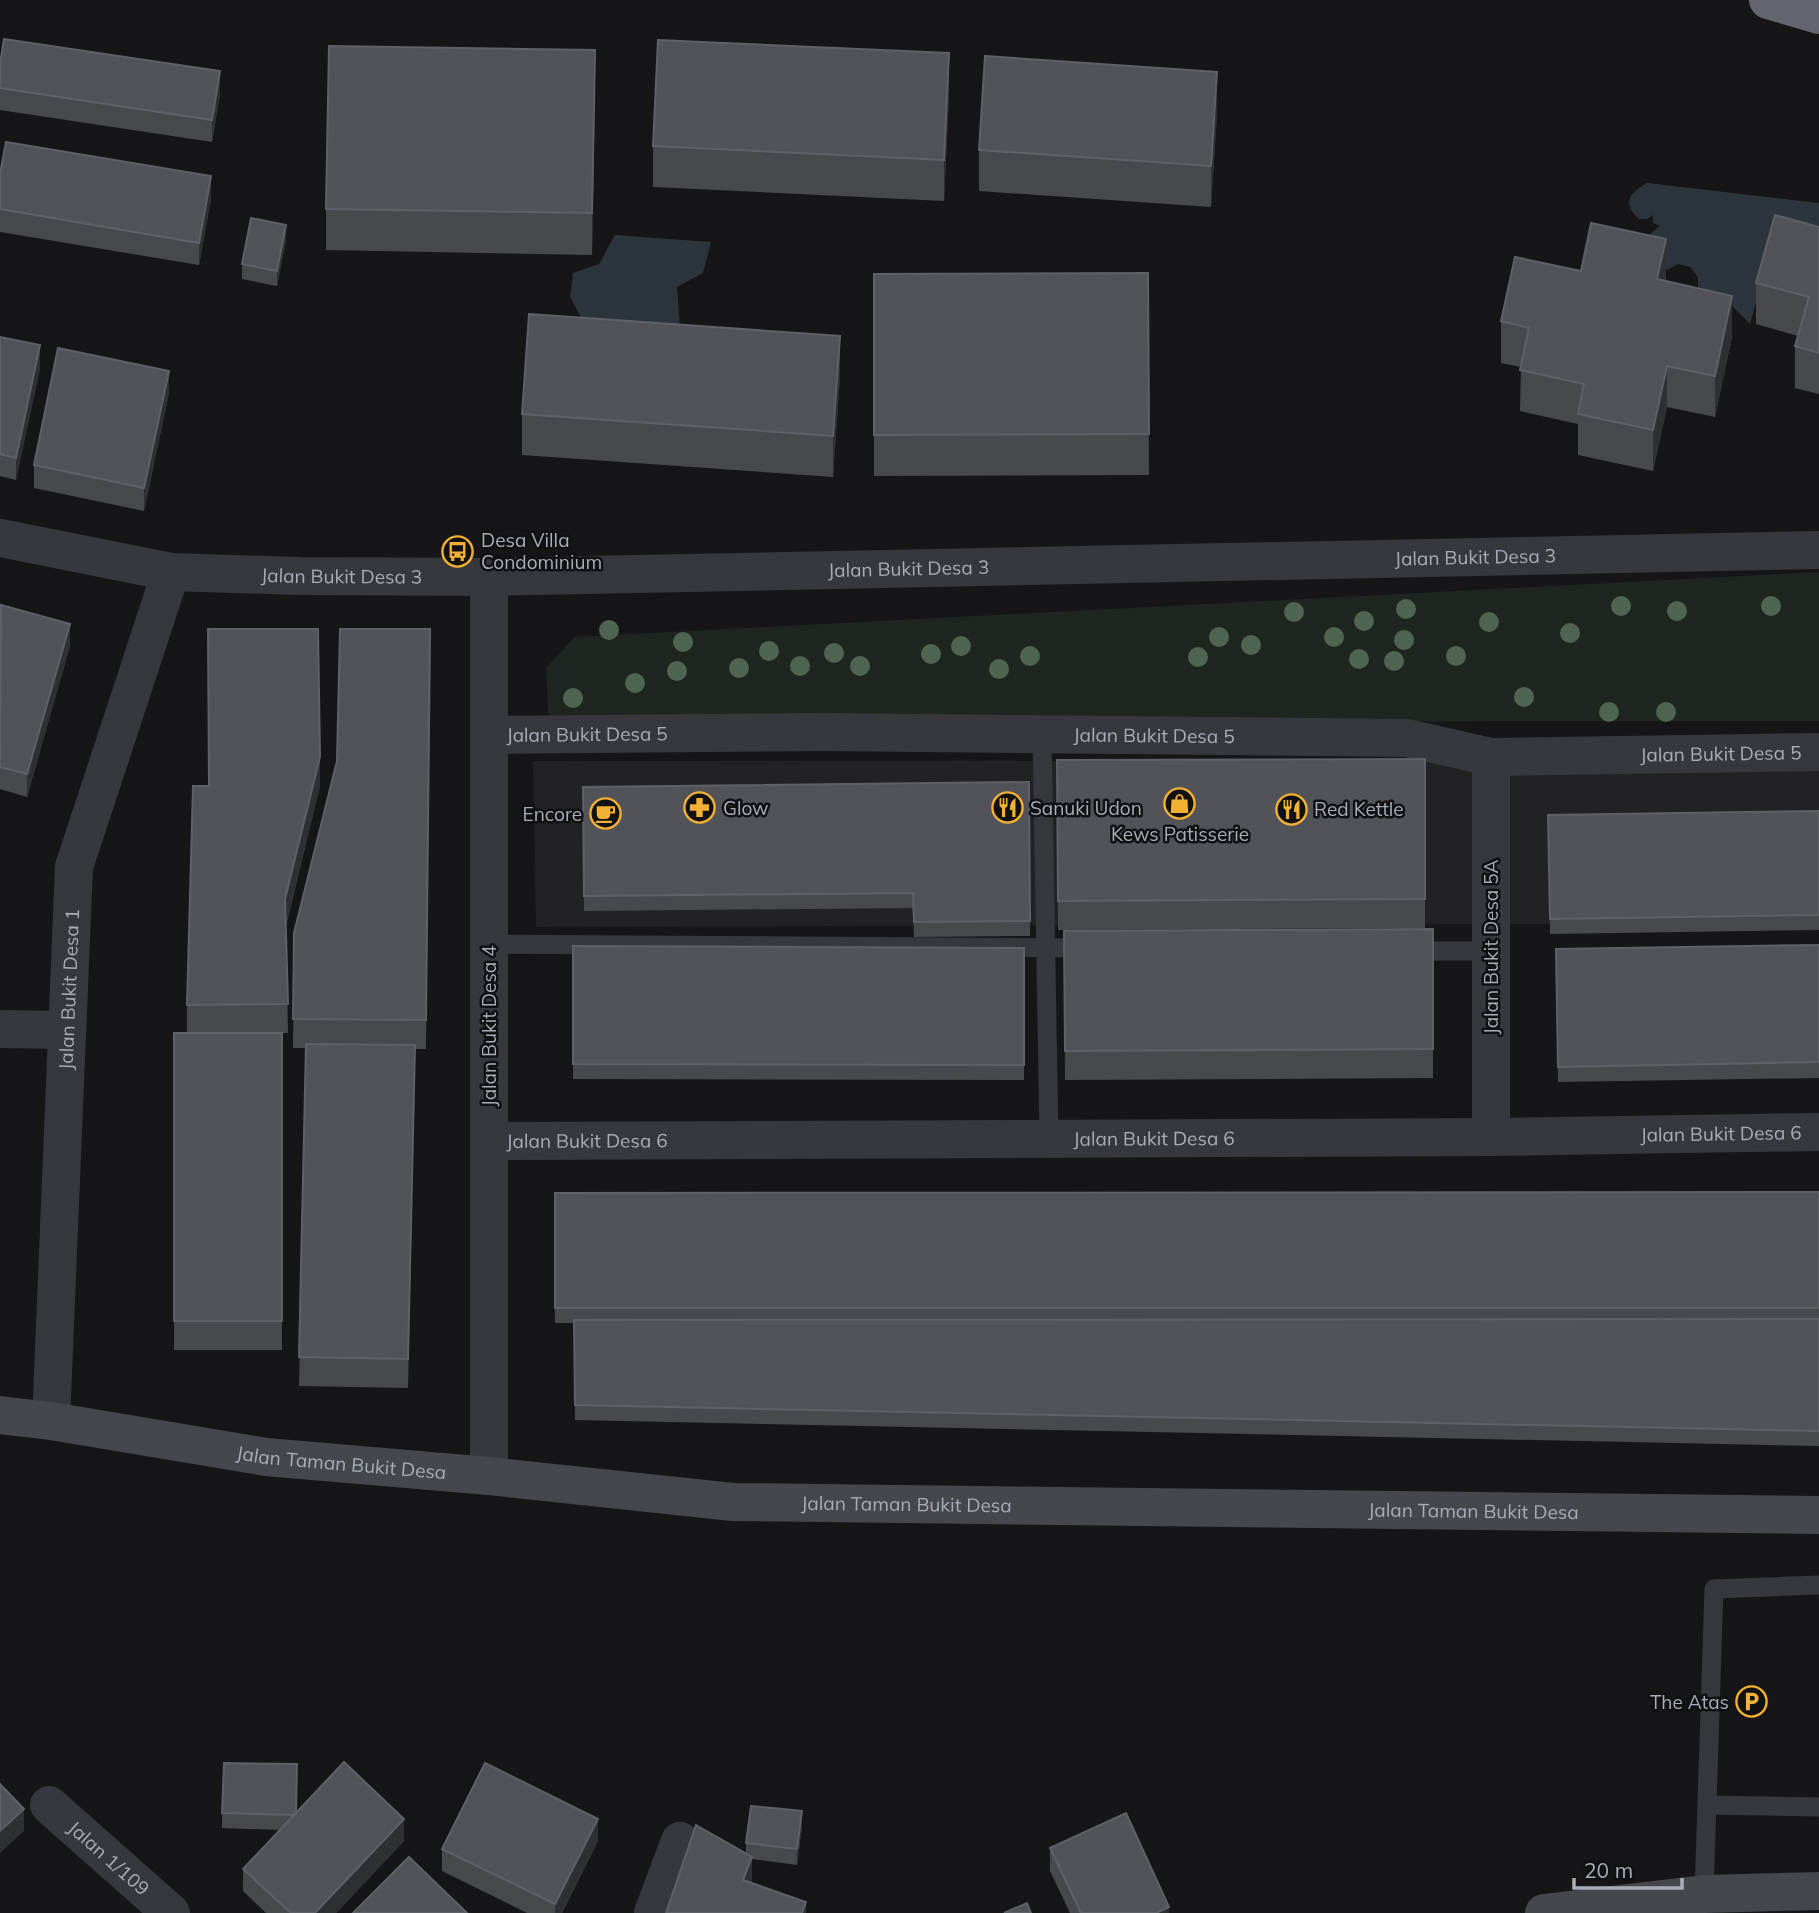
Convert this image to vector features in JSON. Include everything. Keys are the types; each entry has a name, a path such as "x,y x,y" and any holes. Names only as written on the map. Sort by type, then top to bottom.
{"highway":[{"path":"1768,0 1819,15"},
{"path":"1794,0 1819,7"}],"street":[{"name":"Jalan Bukit Desa 3","path":"0,538 171,572 299,576 489,577 1819,550"},
{"name":"Jalan Bukit Desa 1","path":"51,1422 74,867 171,572"},
{"name":"Jalan Bukit Desa 4","path":"489,577 489,1476"},
{"name":"Jalan Bukit Desa 5","path":"489,735 824,732 1406,738 1491,757 1819,752"},
{"name":"Jalan Bukit Desa 5A","path":"1491,757 1492,1137"},
{"path":"0,1029 66,1030"},
{"name":"Jalan Bukit Desa 6","path":"489,1141 1492,1137 1819,1132"},
{"name":"Jalan Taman Bukit Desa","path":"0,1415 266,1457 489,1476 733,1502 1819,1515"},
{"name":"Jalan 1/109","path":"49,1805 171,1913"},
{"path":"653,1913 680,1841"},
{"path":"1544,1913 1704,1894 1819,1891"}],"lane":[{"path":"1042,734 1049,1138"},
{"path":"489,944 1101,948"},
{"path":"1394,950 1492,951"},
{"path":"1704,1894 1714,1589 1819,1585"},
{"path":"1707,1805 1819,1807"}],"shaded area":[{"path":"1647,183 1819,203 1819,250 1759,291 1750,324 1729,303 1698,290 1698,278 1691,267 1678,264 1667,270 1655,264 1645,248 1650,234 1660,226 1653,223 1653,215 1647,219 1639,219 1629,203 1632,194"},
{"path":"615,235 711,242 703,273 677,287 680,328 584,323 570,297 573,273 599,264"},
{"path":"1819,572 1819,721 610,728 549,726 546,668 575,637"},
{"path":"1819,760 1819,923 536,927 533,761"}],"building":[{"path":"4,39 220,71 212,120 0,88"},
{"path":"658,40 949,53 944,160 653,146"},
{"path":"329,46 595,50 592,213 326,209"},
{"path":"985,56 1217,72 1211,166 979,150"},
{"path":"6,142 211,176 199,243 0,209 0,174"},
{"path":"1775,215 1819,227 1819,353 1795,346 1809,297 1756,283"},
{"path":"251,218 286,225 277,271 242,264"},
{"path":"1591,223 1666,239 1657,279 1732,296 1715,376 1667,366 1653,430 1578,414 1584,384 1520,370 1529,328 1501,321 1515,257 1581,271"},
{"path":"1148,273 1149,434 874,435 874,274"},
{"path":"529,314 840,336 833,436 522,414"},
{"path":"0,337 40,345 16,458 0,454"},
{"path":"58,348 169,371 144,488 34,465"},
{"path":"1,605 70,624 27,774 0,767"},
{"path":"208,629 318,629 320,757 285,899 288,1004 187,1005 193,786 209,786"},
{"path":"340,629 430,629 426,1020 293,1019 294,933 337,761"},
{"path":"1425,759 1425,899 1058,901 1057,760"},
{"path":"1029,782 1030,921 914,922 913,893 584,896 583,787"},
{"path":"1819,811 1819,915 1550,919 1548,815"},
{"path":"1433,929 1433,1049 1065,1051 1064,931"},
{"path":"1819,945 1819,1062 1558,1067 1556,949"},
{"path":"573,946 1024,948 1024,1065 573,1064"},
{"path":"174,1033 282,1033 282,1321 174,1321"},
{"path":"306,1044 415,1045 408,1359 299,1357"},
{"path":"1819,1192 1819,1308 555,1308 555,1193"},
{"path":"1819,1319 1819,1431 575,1405 574,1320"},
{"path":"344,1762 404,1819 315,1913 291,1913 243,1869"},
{"path":"224,1763 297,1764 296,1813 222,1813"},
{"path":"485,1763 598,1819 555,1904 442,1849"},
{"path":"0,1784 24,1809 0,1831"},
{"path":"751,1806 802,1811 797,1849 746,1843"},
{"path":"1126,1813 1169,1907 1156,1913 1081,1913 1050,1848"},
{"path":"696,1825 752,1857 743,1880 806,1902 802,1913 666,1913"},
{"path":"409,1857 467,1913 353,1913"},
{"path":"1027,1903 1031,1913 1004,1913"}],"place":[{"name":"Desa Villa Condominium","path":"458,551"},
{"name":"Kews Patisserie","path":"1180,803"},
{"name":"Glow","path":"700,808"},
{"name":"Sanuki Udon","path":"1007,808"},
{"name":"Red Kettle","path":"1291,809"},
{"name":"Encore","path":"605,814"},
{"name":"The Atas","path":"1752,1702"}]}
